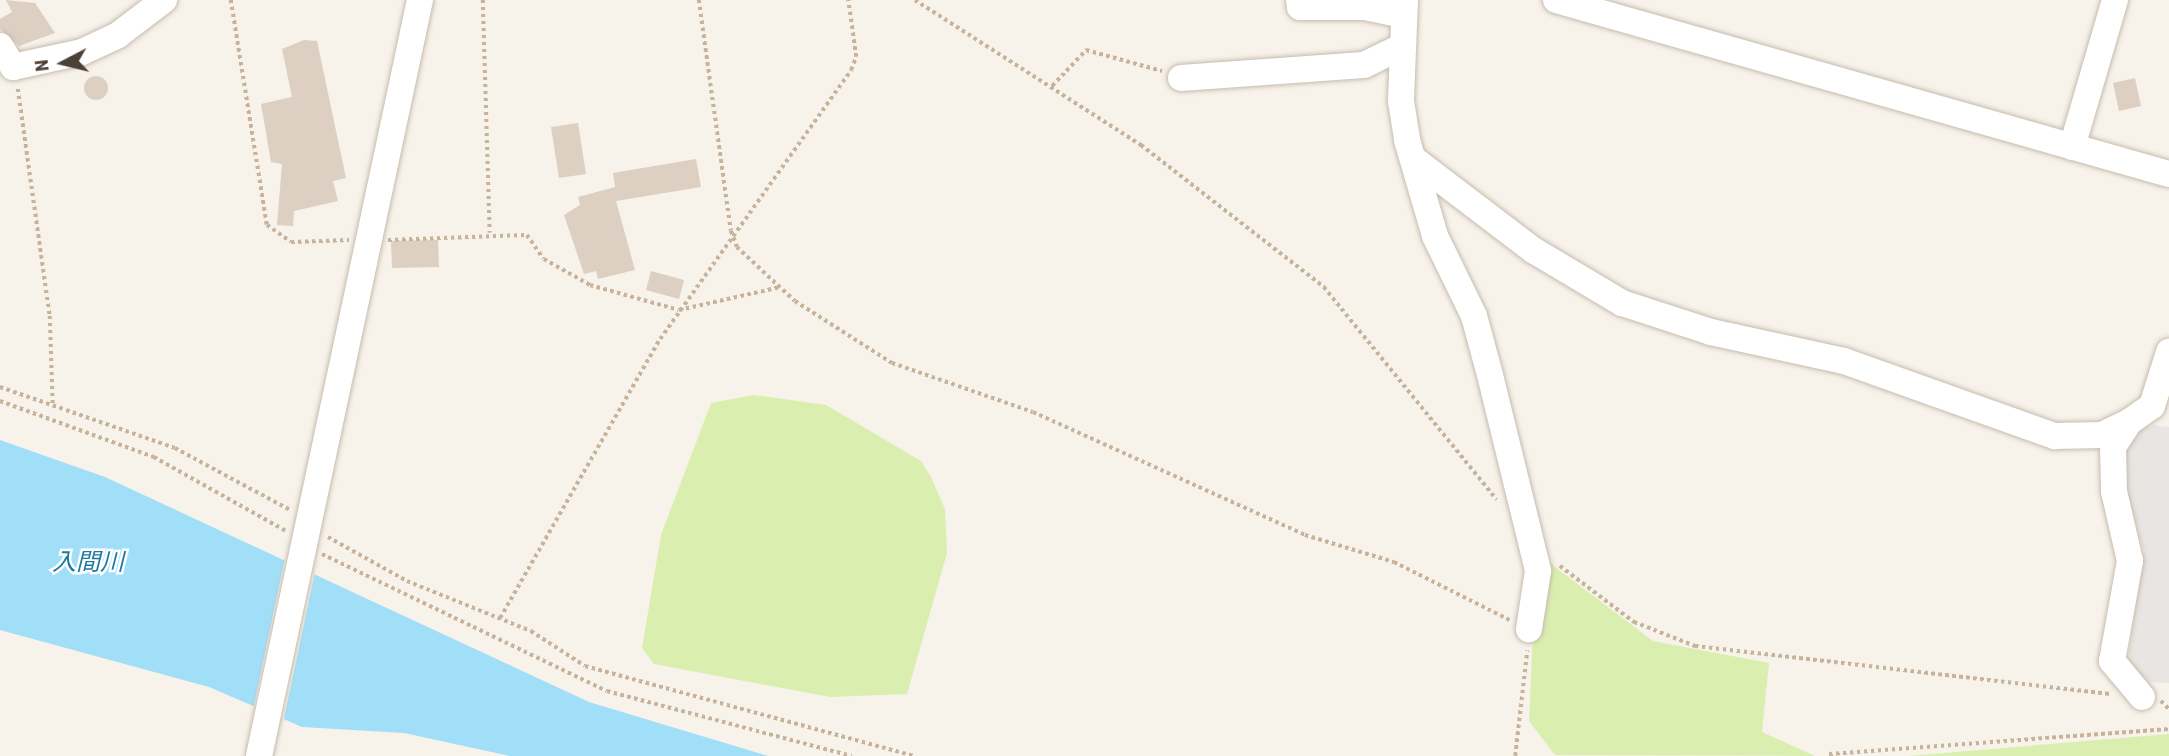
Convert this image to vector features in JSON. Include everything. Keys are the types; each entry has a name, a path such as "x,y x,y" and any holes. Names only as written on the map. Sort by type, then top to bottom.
{"street":[{"path":"7,57 82,52 118,35 164,0"},
{"path":"259,756 420,0"},
{"path":"1299,0 1300,7 1405,8 1401,101 1435,236 1474,316 1532,545 1538,571 1529,629"},
{"path":"1556,0 1592,5 2169,174"},
{"path":"2072,146 2115,0"},
{"path":"1181,78 1364,65 1403,46"},
{"path":"1416,161 1534,250 1622,303 1711,332 1844,360 2055,436 2102,435 2161,407 2169,352"},
{"path":"2129,422 2113,447 2114,491 2130,561 2112,661 2142,697"}],"path":[{"path":"231,0 267,225 291,242 357,240"},
{"path":"483,0 490,233"},
{"path":"699,0 731,231 737,247 780,287 892,363 1032,412 1305,535 1394,562 1529,629 1516,756"},
{"path":"500,618 679,310 731,231 851,70 856,57 848,0"},
{"path":"915,0 1141,145 1324,288 1500,503"},
{"path":"1052,86 1086,50 1097,49 1181,78"},
{"path":"7,57 50,316 53,406"},
{"path":"381,240 490,233 527,235 544,259 590,285 679,310 780,287"},
{"path":"0,387 175,448 300,517"},
{"path":"0,401 154,457 291,535"},
{"path":"318,530 407,581 500,618 585,666 641,685 915,756"},
{"path":"1532,545 1634,621 1695,646 2169,700"},
{"path":"312,547 607,691 850,756"},
{"path":"1829,754 2169,729"}],"green space":[{"path":"754,395 826,405 921,461 931,477 945,509 947,553 907,694 830,697 654,664 642,648 661,535 711,403"},
{"path":"1547,561 1653,641 1769,663 1762,732 1815,756 1555,755 1529,721 1533,631"},
{"path":"2169,734 2169,756 1908,756"}],"shaded area":[{"path":"2152,425 2169,427 2169,683 2149,682 2128,661 2144,551 2125,488 2126,436"}],"water":[{"name":"入間川","path":"0,440 105,477 589,702 768,756 510,756 404,733 302,727 209,687 0,630"}],"pier":[{"path":"285,558 315,572 283,723 253,710"}],"building":[{"path":"6,0 35,3 55,33 19,46 0,29 0,19 12,12"},
{"path":"304,40 317,41 346,178 333,181 338,201 294,211 293,226 277,225 282,164 271,162 261,104 292,97 282,49"},
{"path":"96,76 105,79 108,88 105,97 96,100 87,97 84,88 87,79"},
{"path":"2135,78 2141,106 2119,111 2113,83"},
{"path":"578,123 586,174 559,178 551,127"},
{"path":"696,159 701,187 616,201 635,270 598,279 596,271 584,274 564,215 580,205 578,197 615,187 613,173"},
{"path":"438,240 439,267 392,268 391,241"},
{"path":"651,271 684,280 679,299 646,290"}]}
